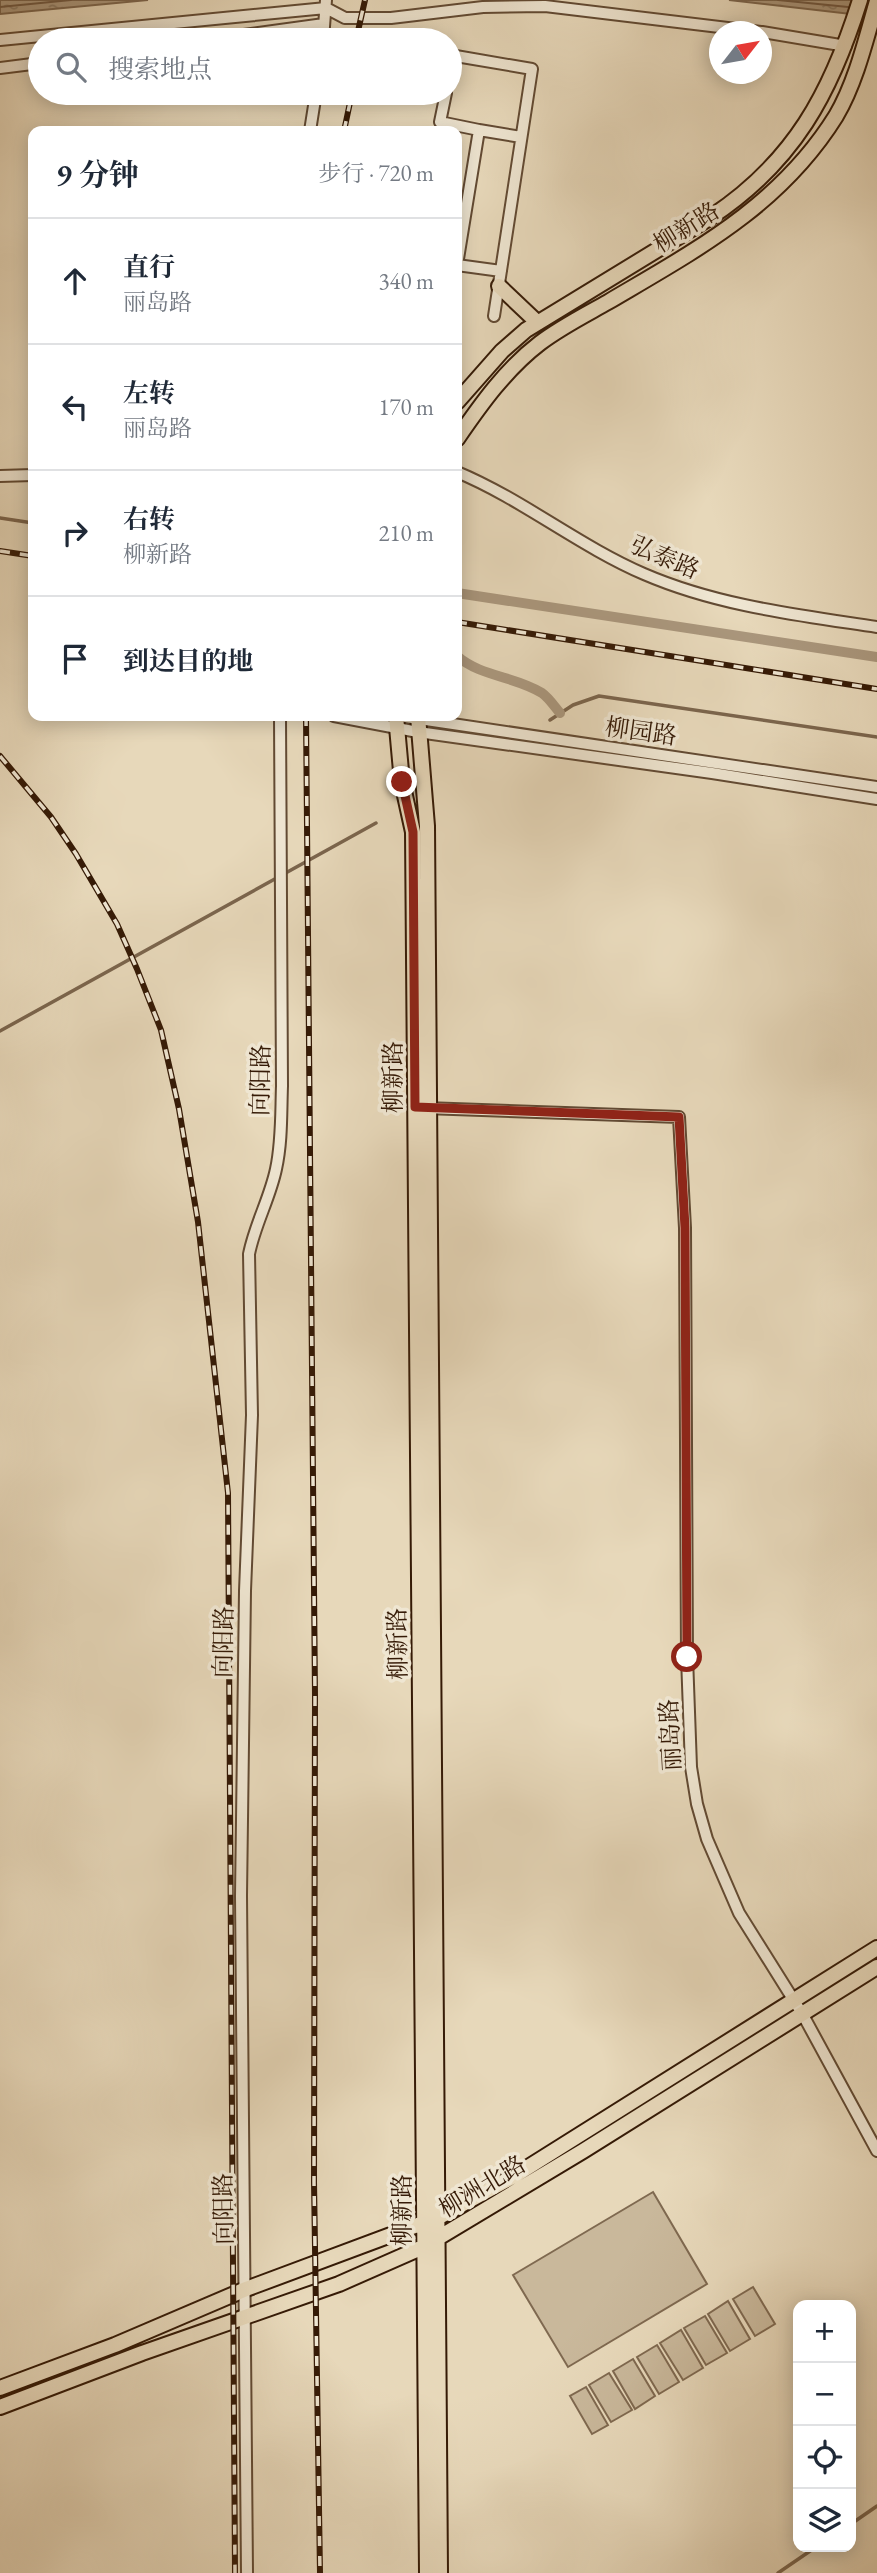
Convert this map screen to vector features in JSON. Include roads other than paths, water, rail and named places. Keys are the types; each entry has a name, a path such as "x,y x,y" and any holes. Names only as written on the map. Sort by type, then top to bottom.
{"main road":[{"name":"柳新路","path":"462,396 502,351 538,323 711,217 749,189 780,158 825,93 846,46 860,0"},
{"name":"柳新路","path":"462,432 499,382 541,342 732,226 779,187 798,167 837,114 870,47 877,1"},
{"path":"500,279 538,323"},
{"name":"柳新路","path":"397,721 402,782 413,832 422,1108 432,2220 438,2240 440,2573"},
{"name":"柳新路","path":"418,722 427,826 422,1108"},
{"name":"柳洲北路","path":"0,2388 115,2345 246,2289 432,2220 514,2176 877,1948"},
{"name":"柳洲北路","path":"0,2407 339,2284 438,2240 877,1967"},
{"name":"柳新路","path":"427,2573 424,2247 432,2220"}],"street":[{"path":"324,28 326,4"},
{"path":"109,28 326,4 345,18 379,18 483,6 545,6 709,26"},
{"path":"294,28 324,24"},
{"path":"772,34 846,46"},
{"path":"0,40 28,37"},
{"path":"462,57 531,69 494,316"},
{"path":"0,68 28,64"},
{"path":"311,126 314,105"},
{"path":"439,126 444,105"},
{"path":"462,129 521,137"},
{"path":"462,235 479,130"},
{"path":"462,268 500,279"},
{"path":"0,476 28,475"},
{"name":"弘泰路","path":"462,475 641,573 693,593 788,614 877,627"},
{"name":"向阳路","path":"247,2573 241,1896 244,1617 252,1415 249,1254 254,1230 276,1169 280,1137 280,721"},
{"name":"柳园路","path":"418,722 877,787"},
{"name":"柳园路","path":"418,722 877,799"},
{"name":"丽岛路","path":"422,1108 679,1117 685,1228 687,1643 691,1767 697,1804 707,1839 743,1919 803,2015 877,2151"}],"water":[{"path":"0,0 148,0 0,14"},
{"path":"729,0 877,0 877,17"}],"waterway":[{"path":"0,518 28,522"},
{"path":"462,594 877,657"},
{"path":"462,660 487,672 532,687 542,693 560,713"},
{"path":"550,720 573,705 599,696 877,737"},
{"path":"0,1031 376,823"},
{"path":"856,2521 877,2506"},
{"path":"778,2573 809,2552"}],"railway":[{"path":"359,28 365,0"},
{"path":"345,126 349,105"},
{"path":"0,551 28,555"},
{"path":"462,623 877,689"},
{"path":"306,721 315,1696 314,2182 320,2573"},
{"path":"0,756 51,817 76,854 117,924 137,969 161,1030 179,1109 198,1222 228,1493 235,2573"}]}
